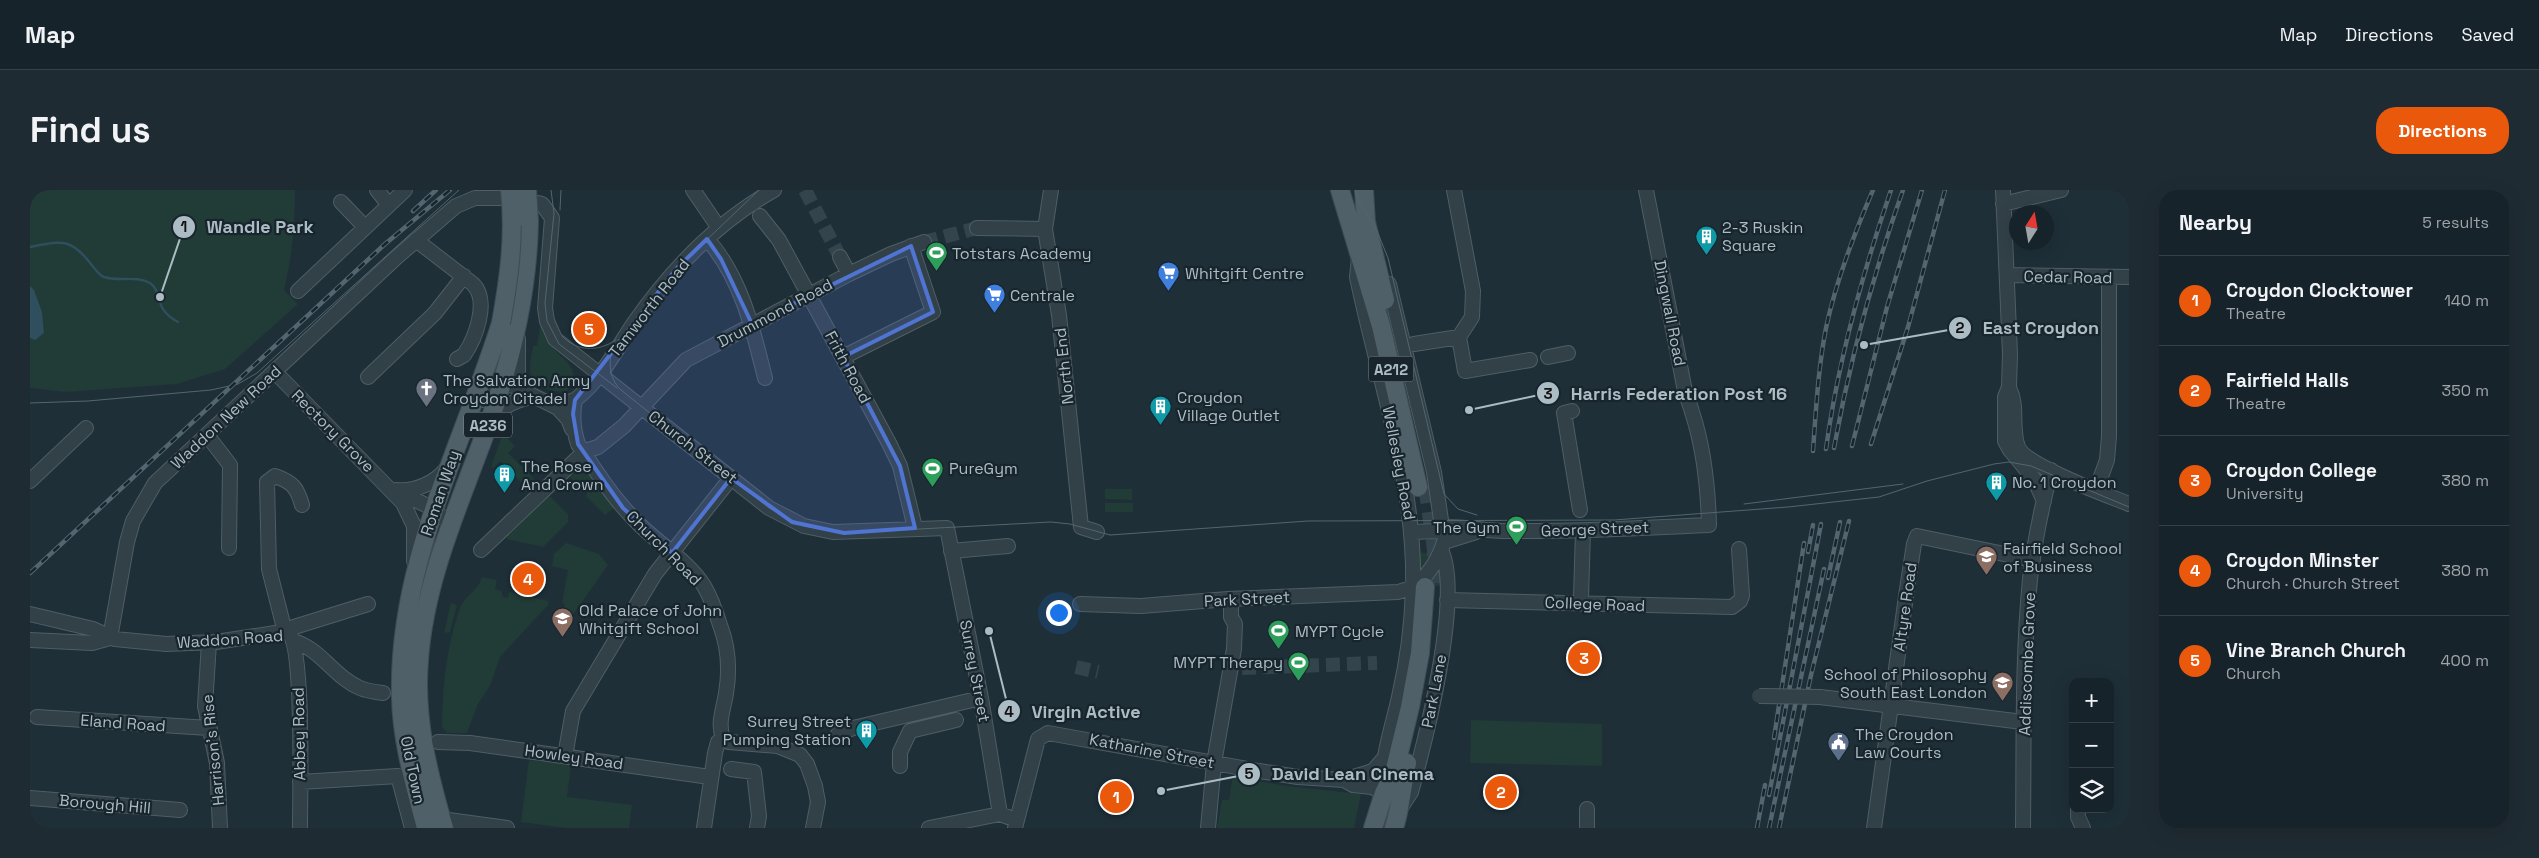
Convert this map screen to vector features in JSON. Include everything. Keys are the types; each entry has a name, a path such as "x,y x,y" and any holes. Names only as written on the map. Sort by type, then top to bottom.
{"main road":[{"name":"Roman Way","path":"410,713 402,645 412,584 434,510 454,455 513,319 510,190"},
{"name":"Wellesley Road","path":"1340,190 1367,252"},
{"name":"Wellesley Road","path":"1364,190 1367,252"},
{"name":"Roman Way","path":"410,713 418,673 423,622 451,524 503,381 528,238 533,196"},
{"name":"A212","path":"1367,252 1386,344 1423,486"},
{"path":"1384,793 1394,773 1414,688 1430,590"},
{"path":"1394,828 1400,809 1401,789 1428,670 1430,590"},
{"name":"Old Town","path":"410,713 426,759 437,825"},
{"name":"Park Lane","path":"1373,828 1384,793"}],"street":[{"path":"378,190 388,204"},
{"path":"298,291 364,226 405,190"},
{"path":"693,190 720,228"},
{"name":"Tamworth Road","path":"578,396 598,375 635,322 677,268 707,239 746,206 774,190"},
{"name":"North End","path":"1051,190 1041,228 1059,315 1081,527 1097,532"},
{"path":"1454,190 1474,291 1472,317 1459,337 1465,371 1530,360"},
{"name":"Dingwall Road","path":"1646,190 1684,386 1688,405 1692,411 1702,458 1707,489 1709,525"},
{"path":"2044,501 2016,442 2013,395 2009,387 2007,276 2003,197 2061,190"},
{"path":"533,196 550,212 553,222 545,297 546,315 555,339 598,375 642,407"},
{"name":"Waddon New Road","path":"110,638 118,580 133,521 155,484 416,240 452,209 466,200 533,196"},
{"path":"341,202 364,226"},
{"name":"Frith Road","path":"760,216 779,240 810,294 900,466 915,528"},
{"path":"977,228 1041,228"},
{"path":"707,239 722,259 752,324 765,378"},
{"path":"416,240 464,276 477,288 481,299 481,309 467,351 457,359"},
{"name":"Drummond Road","path":"642,407 683,362 849,274 918,244 933,312 843,357"},
{"name":"Wellesley Road","path":"1412,532 1404,477 1357,277 1367,252 1386,269 1430,456 1442,537"},
{"path":"840,257 849,274"},
{"path":"368,377 435,313 464,276"},
{"name":"Cedar Road","path":"2007,276 2129,277"},
{"path":"2096,490 2107,460 2110,436 2109,278"},
{"path":"513,319 518,373 528,394"},
{"path":"1414,344 1459,337"},
{"path":"1548,357 1568,353"},
{"path":"574,432 581,369 575,356"},
{"name":"Rectory Grove","path":"275,372 393,490 407,508 414,526 412,584"},
{"path":"393,490 407,490 425,485 436,479 454,455 475,416 490,382 496,379 550,403 565,415 574,432"},
{"path":"490,419 528,394"},
{"path":"550,403 578,396"},
{"name":"Church Street","path":"481,550 584,451 598,447 642,407 782,517 819,531 844,533 915,528 947,528"},
{"path":"1572,412 1564,413 1580,510"},
{"path":"30,480 86,428"},
{"name":"Church Road","path":"574,432 578,444 604,483 624,508 690,569 704,586 721,627 728,657 727,691 721,720 723,738 716,748 710,777 704,828"},
{"path":"207,435 230,465 229,548"},
{"path":"2025,461 2051,470 2129,504"},
{"name":"Addiscombe Grove","path":"2022,828 2023,722 2033,560 2051,470"},
{"name":"Abbey Road","path":"300,828 298,681 289,635 269,569 267,482 275,476 292,483 298,489 302,505"},
{"path":"565,756 573,711 655,574 731,478"},
{"name":"Rectory Grove","path":"393,490 434,510 451,524"},
{"name":"George Street","path":"1412,532 1442,537 1463,526 1481,531 1583,531 1709,525"},
{"name":"Surrey Street","path":"947,528 954,572 981,698 1000,814"},
{"path":"1581,597 1583,531"},
{"name":"Park Lane","path":"1412,532 1430,590"},
{"name":"Altyre Road","path":"1874,828 1909,571 1917,536 1948,544 2033,560"},
{"path":"1430,590 1431,569 1442,537"},
{"name":"Park Lane","path":"1384,793 1385,757 1405,671 1430,590 1446,563 1442,537"},
{"path":"950,551 1008,546"},
{"name":"College Road","path":"1430,590 1732,607 1740,601 1742,588 1739,549"},
{"name":"Park Street","path":"1080,604 1141,606 1430,590"},
{"path":"1208,828 1214,763 1234,649 1235,624 1231,617 1235,600"},
{"path":"289,635 294,627 368,604"},
{"name":"Waddon Road","path":"30,614 93,629 110,638 166,644 289,635 305,644 341,676 360,688 383,693"},
{"path":"30,640 92,643 110,638"},
{"name":"Harrison's Rise","path":"209,642 206,706 217,763 220,828"},
{"path":"1759,696 1820,698 2023,722"},
{"path":"838,734 854,728 981,698"},
{"path":"910,730 951,721 944,706"},
{"path":"900,766 900,752 910,730 905,716"},
{"name":"Eland Road","path":"38,717 209,728"},
{"name":"Katharine Street","path":"1016,825 1038,739 1048,733 1298,777 1344,780 1373,772 1385,757"},
{"path":"723,738 729,742 778,746 800,755 807,764 815,786 818,802 813,828"},
{"name":"Howley Road","path":"438,742 470,743 710,777"},
{"path":"731,769 754,772 759,816 757,828"},
{"path":"300,782 398,776 412,828"},
{"name":"Katharine Street","path":"1344,780 1353,785 1372,787 1384,793"},
{"name":"Borough Hill","path":"30,798 180,810"},
{"path":"1587,809 1587,828"},
{"path":"2078,813 2084,828"},
{"path":"929,828 1000,814 1016,825"},
{"path":"437,825 507,828"}],"highlighted area":[{"path":"707,239 721,259 752,324 911,246 933,312 843,357 900,466 915,528 844,533 792,522 731,478 672,553 623,508 578,444 573,414 575,400 677,268"}],"green space":[{"path":"30,190 295,190 292,241 284,290 298,304 225,369 177,384 66,392 30,388"},
{"path":"541,321 550,344 568,363 573,372 573,378 567,391 557,392 547,389 535,383 532,378 530,366 533,346 537,346"},
{"path":"503,433 515,446 508,453 539,484 531,492 500,461 493,468 491,467"},
{"path":"585,467 615,507 605,515 586,496 588,490 583,486 578,487 570,477"},
{"path":"1105,489 1132,489 1132,500 1105,499"},
{"path":"544,496 551,497 568,514 568,522 543,547 507,539 506,532"},
{"path":"1105,503 1133,503 1133,512 1105,512"},
{"path":"566,543 599,554 608,565 570,619 563,614 565,604 562,603 568,570 552,566 554,554"},
{"path":"1420,552 1432,554 1420,573"},
{"path":"1439,562 1441,586 1419,587"},
{"path":"482,577 497,580 495,589 502,591 502,596 508,598 509,592 549,601 548,605 500,657 490,686 478,704 467,733 447,733 442,727 442,711 444,681 451,638 462,604"},
{"path":"451,603 457,605 450,632 444,633"},
{"path":"1471,720 1602,724 1602,766 1470,763"},
{"path":"529,760 571,765 567,797 632,805 629,828 566,828 521,822"},
{"path":"1235,777 1287,786 1361,794 1354,828 1217,828 1222,800 1229,800 1232,781"}],"water":[{"path":"30,286 34,290 42,312 44,333 35,340 30,338"}],"waterway":[{"path":"30,247 50,243 71,245 84,255 98,273 104,277 139,279 150,283 157,291 161,306 170,317 178,322"}],"tunnel":[{"path":"805,190 840,257"},
{"path":"924,242 977,228"},
{"path":"1427,485 1436,550 1435,587"},
{"path":"1242,668 1377,663"},
{"path":"1076,667 1098,672"}],"tram line":[{"path":"30,403 88,401 211,390 238,384 257,373 459,190"},
{"path":"551,190 554,213 545,303 547,321 559,344 617,388"},
{"path":"560,210 561,190"},
{"path":"759,190 677,268 616,343 611,355 610,367 613,380 621,390 769,508 804,526 844,533 1051,522 1070,524 1110,535 1308,521 1614,520 1788,507 1879,497 1927,481 2009,462 2031,466 2129,507"},
{"path":"1355,190 1357,198 1377,231 1388,258 1444,494 1458,509 1477,515"},
{"path":"562,336 574,345 588,348 602,347 616,340"},
{"path":"1744,504 1903,484"}],"railway":[{"path":"413,211 436,190"},
{"path":"30,573 385,244 450,190"},
{"path":"1813,451 1819,374 1826,328 1846,258 1873,190"},
{"path":"1826,449 1837,383 1852,318 1891,190"},
{"path":"1834,448 1847,382 1863,318 1903,190"},
{"path":"1852,446 1887,307 1922,190"},
{"path":"1871,444 1908,327 1945,190"},
{"path":"1779,828 1811,675 1849,521"},
{"path":"1828,578 1840,522"},
{"path":"1769,795 1821,524"},
{"path":"1808,552 1813,525"},
{"path":"1774,738 1804,543"},
{"path":"1769,828 1824,569"},
{"path":"1757,828 1765,785"}],"place":[{"name":"2-3 Ruskin Square","path":"1706,255"},
{"name":"Totstars Academy","path":"936,272"},
{"name":"Whitgift Centre","path":"1169,292"},
{"name":"Wandle Park","path":"160,297"},
{"name":"Centrale","path":"994,314"},
{"name":"Vine Branch Church","path":"589,329"},
{"name":"East Croydon","path":"1864,345"},
{"name":"The Salvation Army Croydon Citadel","path":"427,408"},
{"name":"Harris Federation Post 16","path":"1469,410"},
{"name":"Croydon Village Outlet","path":"1161,425"},
{"name":"PureGym","path":"933,487"},
{"name":"The Rose And Crown","path":"505,494"},
{"name":"No. 1 Croydon","path":"1996,501"},
{"name":"The Gym","path":"1516,546"},
{"name":"Fairfield School of Business","path":"1987,576"},
{"name":"Croydon Minster","path":"528,579"},
{"name":"Virgin Active","path":"989,631"},
{"name":"Old Palace of John Whitgift School","path":"563,638"},
{"name":"MYPT Cycle","path":"1279,650"},
{"name":"Croydon College","path":"1584,658"},
{"name":"MYPT Therapy","path":"1299,681"},
{"name":"School of Philosophy South East London","path":"2003,702"},
{"name":"Surrey Street Pumping Station","path":"867,749"},
{"name":"The Croydon Law Courts","path":"1839,762"},
{"name":"David Lean Cinema","path":"1161,791"},
{"name":"Fairfield Halls","path":"1501,792"},
{"name":"Croydon Clocktower","path":"1116,797"}]}
